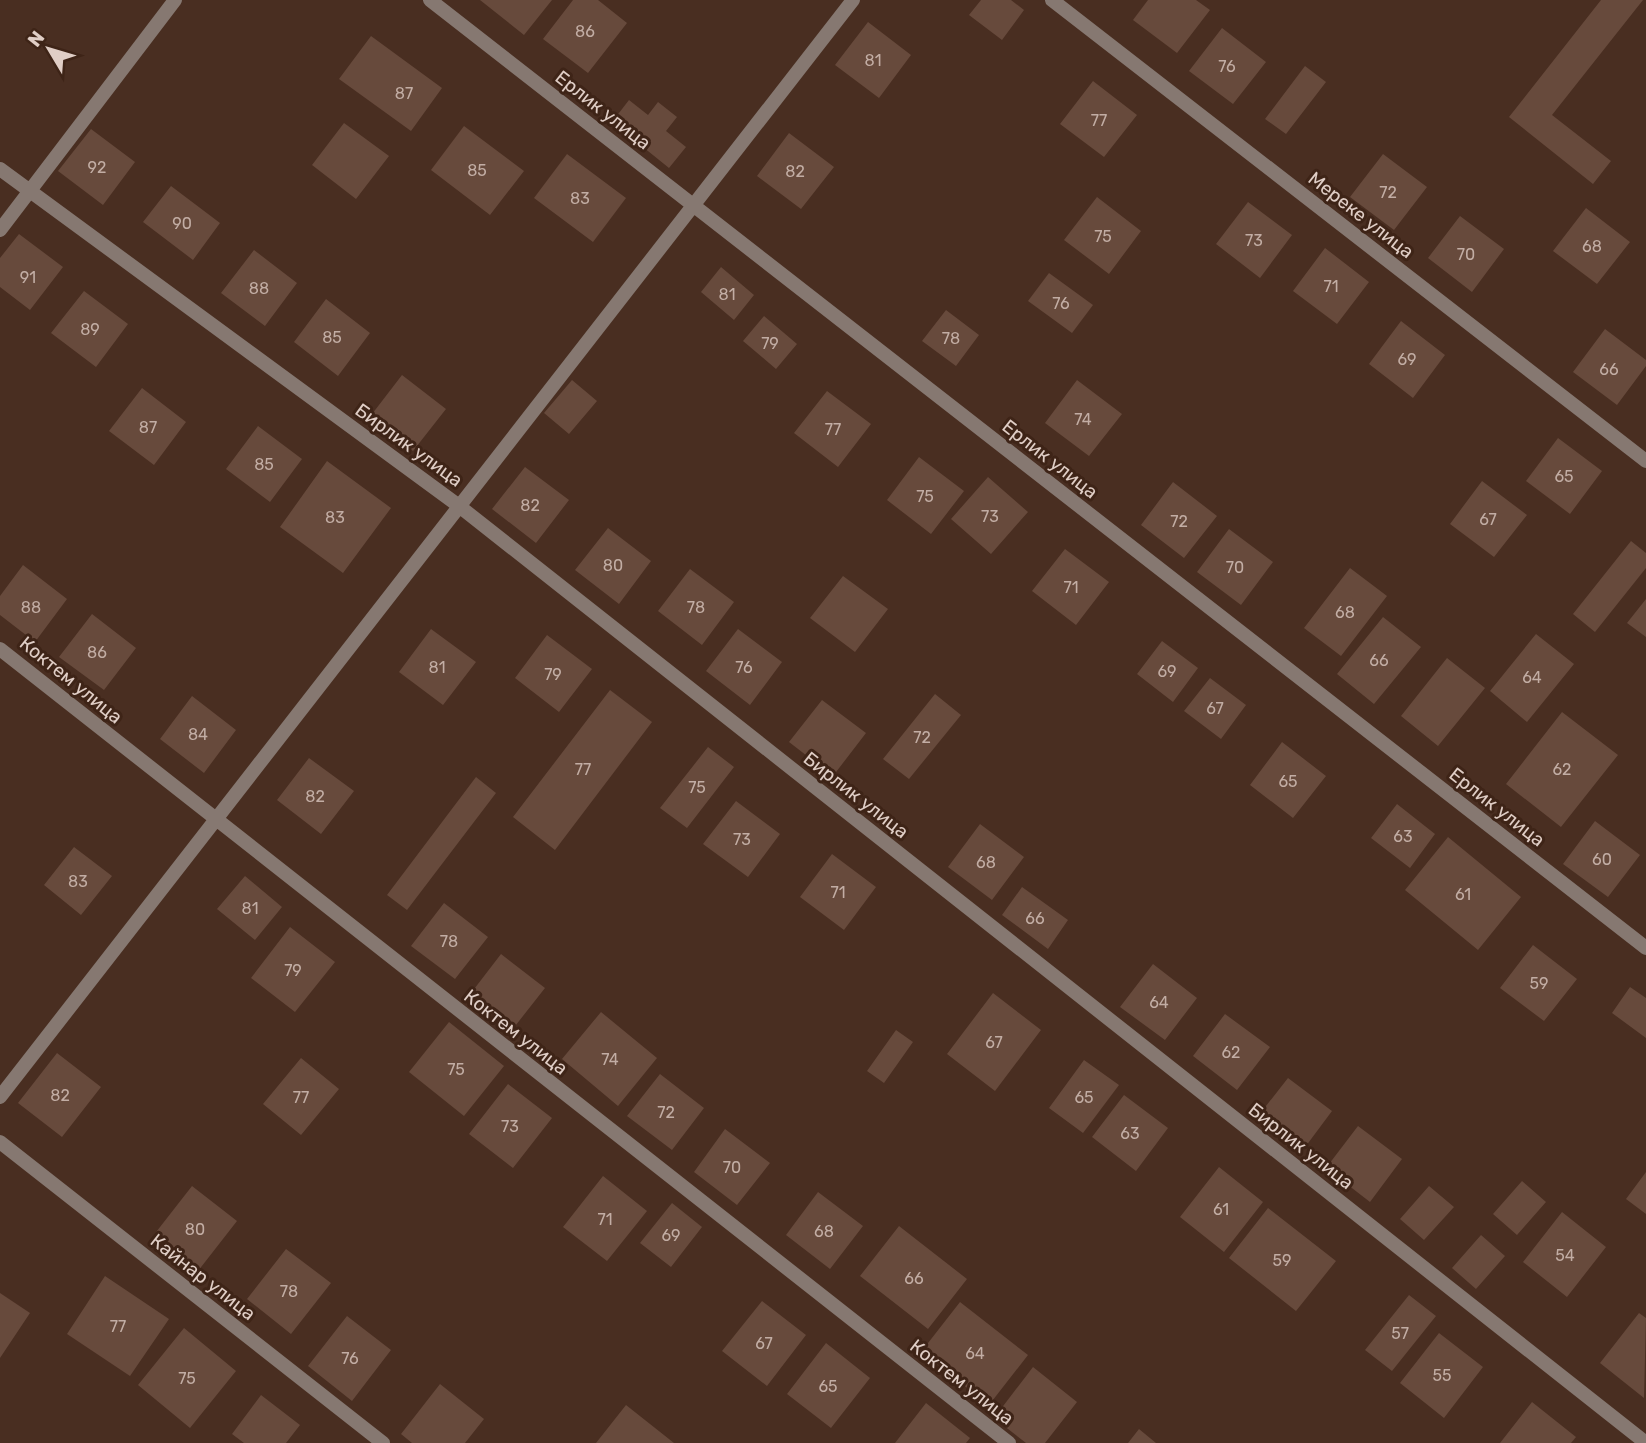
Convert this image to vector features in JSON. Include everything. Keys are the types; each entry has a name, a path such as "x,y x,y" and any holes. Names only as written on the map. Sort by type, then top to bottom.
{"street":[{"path":"0,230 175,0"},
{"name":"Ерлик улица","path":"430,0 1646,948"},
{"path":"0,1097 853,0"},
{"name":"Мереке улица","path":"1052,0 1646,461"},
{"name":"Бирлик улица","path":"0,169 459,506 1646,1443"},
{"name":"Коктем улица","path":"0,649 1009,1443"},
{"name":"Кайнар улица","path":"0,1142 383,1443"}],"building":[{"path":"480,0 552,0 524,35"},
{"path":"573,0 598,0 627,23 588,73 543,39"},
{"path":"981,0 1011,0 1024,10 1002,40 969,15"},
{"path":"1148,0 1196,0 1210,10 1177,53 1133,20"},
{"path":"1601,0 1643,0 1552,115 1611,161 1593,184 1509,117"},
{"path":"868,22 911,55 879,98 835,65"},
{"path":"1222,28 1266,62 1233,104 1189,71"},
{"path":"371,36 442,88 411,131 339,79"},
{"path":"1305,66 1326,82 1286,134 1265,119"},
{"path":"1093,81 1137,115 1104,157 1060,124"},
{"path":"629,100 648,115 658,102 677,117 666,131 686,147 669,168 612,122"},
{"path":"344,123 389,156 356,199 312,165"},
{"path":"464,126 524,171 490,215 431,170"},
{"path":"91,129 135,162 103,205 58,171"},
{"path":"789,133 834,167 801,209 757,176"},
{"path":"567,154 626,198 593,242 534,198"},
{"path":"1383,154 1427,187 1394,230 1350,197"},
{"path":"171,186 220,223 193,260 143,222"},
{"path":"1097,197 1141,231 1109,274 1064,240"},
{"path":"1248,202 1292,235 1260,278 1216,244"},
{"path":"1586,208 1630,242 1597,284 1553,251"},
{"path":"1460,216 1504,249 1472,292 1428,258"},
{"path":"19,234 63,267 30,310 0,287 0,258"},
{"path":"1325,248 1369,282 1337,324 1293,291"},
{"path":"254,250 297,283 265,326 221,293"},
{"path":"721,267 754,295 734,320 701,292"},
{"path":"1049,273 1093,305 1072,333 1028,301"},
{"path":"84,291 128,324 96,367 51,333"},
{"path":"326,299 370,333 338,376 294,342"},
{"path":"946,310 979,335 956,366 922,341"},
{"path":"764,316 797,344 776,369 743,341"},
{"path":"1401,321 1445,355 1413,398 1369,364"},
{"path":"1605,329 1646,360 1646,366 1617,405 1573,372"},
{"path":"402,375 446,409 413,451 369,418"},
{"path":"572,380 597,401 569,434 544,413"},
{"path":"1077,380 1122,414 1089,456 1045,423"},
{"path":"142,388 186,422 154,465 109,431"},
{"path":"827,391 871,424 838,467 794,433"},
{"path":"258,426 302,459 270,502 226,469"},
{"path":"1558,438 1602,471 1570,514 1526,481"},
{"path":"919,457 964,491 931,534 887,500"},
{"path":"327,461 391,508 343,573 280,527"},
{"path":"525,467 569,500 536,543 492,509"},
{"path":"988,477 1028,512 991,554 951,519"},
{"path":"1482,481 1527,515 1494,557 1450,524"},
{"path":"1173,482 1217,516 1184,558 1141,525"},
{"path":"608,528 651,561 619,604 575,570"},
{"path":"1229,529 1273,562 1241,605 1197,572"},
{"path":"1631,541 1646,553 1646,568 1595,632 1573,614"},
{"path":"1065,549 1109,582 1076,625 1032,591"},
{"path":"23,565 67,599 35,642 0,615 0,596"},
{"path":"1350,568 1387,596 1341,656 1304,628"},
{"path":"690,569 734,602 702,645 658,611"},
{"path":"843,576 888,609 855,652 810,618"},
{"path":"1646,599 1646,637 1627,623"},
{"path":"92,614 136,648 104,690 59,657"},
{"path":"1383,617 1421,647 1374,704 1337,674"},
{"path":"431,629 476,662 443,705 399,672"},
{"path":"738,629 782,662 750,705 706,671"},
{"path":"1536,634 1574,664 1527,722 1490,691"},
{"path":"547,635 592,669 559,712 515,678"},
{"path":"1162,641 1198,668 1173,702 1137,674"},
{"path":"1447,658 1485,688 1438,746 1401,716"},
{"path":"1210,678 1246,705 1221,739 1184,711"},
{"path":"610,690 652,722 555,850 513,817"},
{"path":"935,694 961,715 909,779 883,759"},
{"path":"192,696 236,730 204,773 160,739"},
{"path":"822,700 866,733 833,776 789,742"},
{"path":"1562,712 1618,755 1561,827 1506,784"},
{"path":"1282,742 1326,776 1293,818 1250,785"},
{"path":"708,747 734,767 687,828 660,808"},
{"path":"309,758 354,791 321,834 277,800"},
{"path":"476,777 496,793 407,910 387,895"},
{"path":"736,801 780,834 748,877 703,844"},
{"path":"1397,804 1435,834 1410,868 1371,838"},
{"path":"1595,821 1640,855 1608,897 1563,864"},
{"path":"980,824 1024,857 992,900 948,867"},
{"path":"1448,837 1521,897 1478,950 1405,890"},
{"path":"74,847 112,876 81,915 44,885"},
{"path":"832,854 876,887 844,930 800,897"},
{"path":"245,876 282,907 255,940 217,909"},
{"path":"1022,887 1068,920 1048,949 1002,915"},
{"path":"444,903 488,937 455,979 411,946"},
{"path":"290,927 335,962 295,1012 251,978"},
{"path":"1533,945 1577,979 1544,1021 1500,988"},
{"path":"501,954 545,988 512,1030 468,997"},
{"path":"1153,964 1197,998 1165,1040 1120,1007"},
{"path":"1630,987 1646,998 1646,1038 1612,1013"},
{"path":"993,993 1041,1030 995,1091 947,1054"},
{"path":"601,1012 657,1058 618,1106 562,1059"},
{"path":"1225,1014 1270,1047 1237,1090 1193,1056"},
{"path":"449,1022 504,1066 464,1116 409,1072"},
{"path":"896,1030 913,1042 884,1083 867,1071"},
{"path":"57,1053 101,1087 62,1137 18,1103"},
{"path":"301,1058 339,1089 301,1135 263,1104"},
{"path":"1084,1060 1119,1085 1083,1133 1049,1108"},
{"path":"660,1074 704,1108 672,1150 627,1116"},
{"path":"1288,1078 1332,1111 1300,1154 1255,1120"},
{"path":"508,1084 552,1118 513,1168 469,1134"},
{"path":"1124,1095 1168,1128 1136,1171 1092,1137"},
{"path":"1358,1126 1402,1159 1370,1202 1326,1168"},
{"path":"725,1129 770,1163 737,1205 694,1172"},
{"path":"1219,1167 1263,1202 1224,1252 1180,1217"},
{"path":"1646,1172 1646,1214 1626,1199"},
{"path":"603,1176 647,1211 607,1261 563,1227"},
{"path":"1522,1181 1546,1202 1517,1235 1493,1214"},
{"path":"192,1186 237,1221 198,1271 153,1236"},
{"path":"1429,1186 1454,1207 1424,1240 1400,1219"},
{"path":"818,1192 863,1226 830,1269 786,1235"},
{"path":"672,1203 702,1227 671,1267 640,1243"},
{"path":"1268,1208 1336,1261 1296,1311 1229,1258"},
{"path":"1562,1212 1606,1247 1567,1297 1523,1262"},
{"path":"899,1226 967,1279 928,1329 860,1276"},
{"path":"1481,1235 1505,1256 1476,1289 1452,1268"},
{"path":"286,1249 331,1283 291,1334 247,1299"},
{"path":"105,1276 169,1319 130,1376 67,1334"},
{"path":"0,1293 30,1313 0,1358"},
{"path":"1409,1295 1436,1316 1392,1371 1365,1350"},
{"path":"762,1301 806,1335 767,1386 722,1351"},
{"path":"960,1302 1028,1355 989,1405 921,1352"},
{"path":"1639,1313 1646,1318 1644,1398 1600,1363"},
{"path":"347,1316 391,1350 352,1401 308,1366"},
{"path":"184,1328 236,1371 190,1428 138,1385"},
{"path":"1439,1333 1483,1367 1444,1418 1400,1383"},
{"path":"826,1343 870,1378 831,1428 787,1394"},
{"path":"1033,1367 1077,1402 1045,1443 1026,1443 994,1418"},
{"path":"440,1384 484,1419 465,1443 412,1443 401,1434"},
{"path":"261,1395 300,1425 286,1443 244,1443 232,1434"},
{"path":"1532,1402 1576,1437 1571,1443 1500,1443"},
{"path":"926,1403 970,1438 966,1443 895,1443"},
{"path":"626,1405 674,1443 596,1443"},
{"path":"1139,1429 1156,1443 1128,1443"}]}
